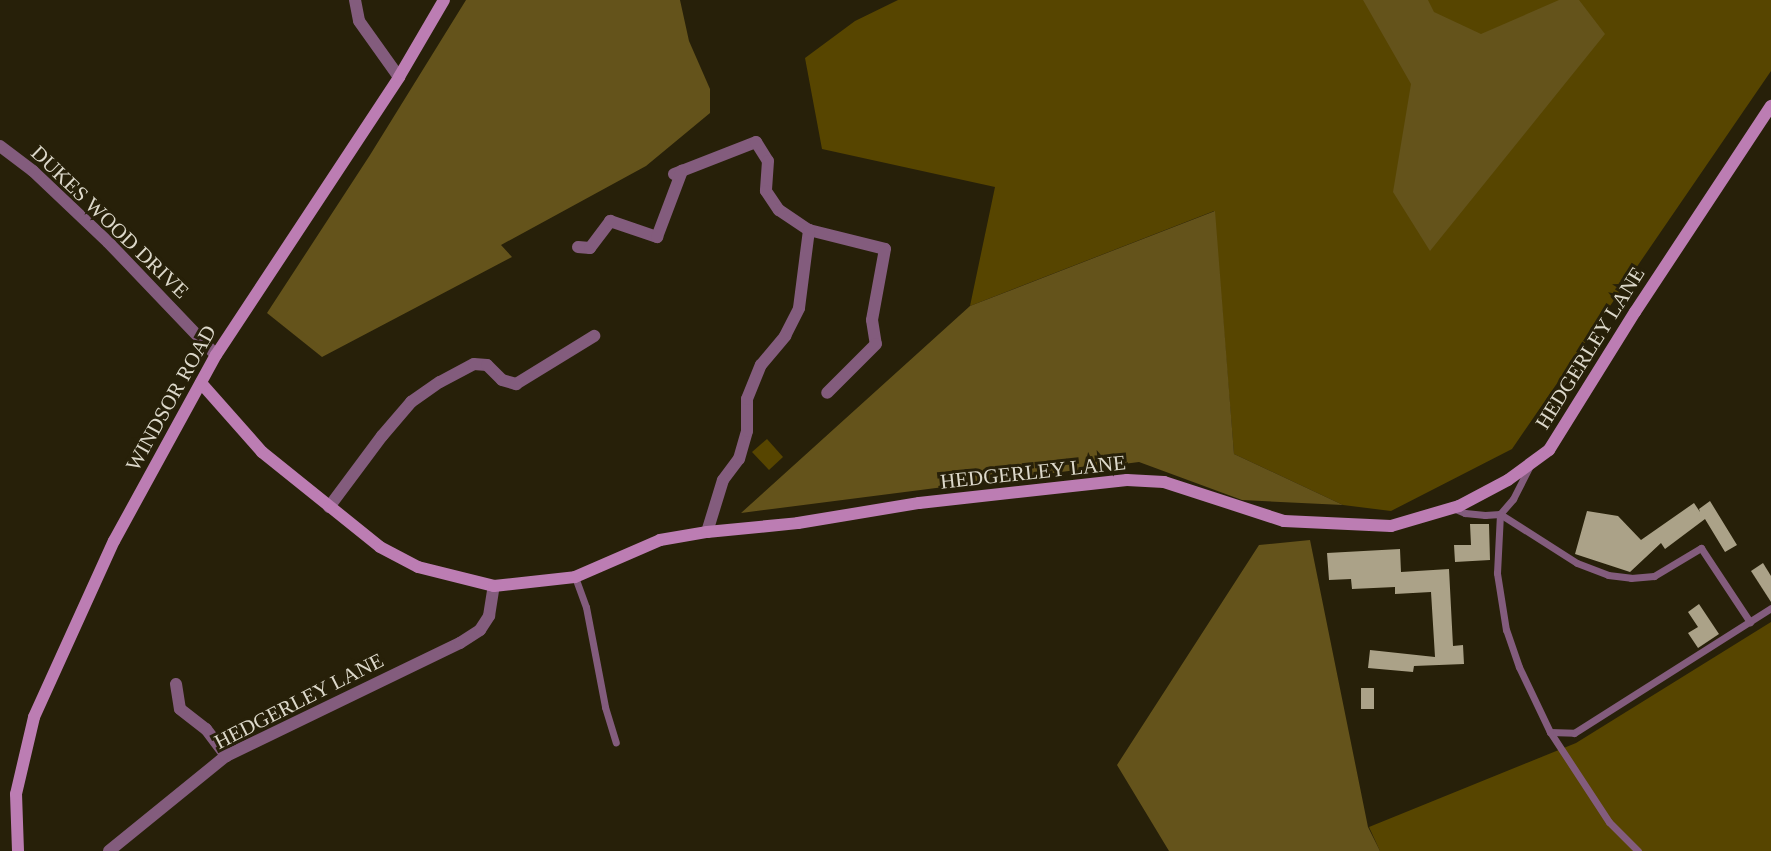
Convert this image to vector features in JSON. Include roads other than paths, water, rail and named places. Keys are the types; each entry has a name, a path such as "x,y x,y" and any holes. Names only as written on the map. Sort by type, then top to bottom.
{"street":[{"path":"355,0 359,21 399,77"},
{"name":"WINDSOR ROAD","path":"18,851 16,794 34,717 114,541 216,355 399,77 444,0"},
{"name":"HEDGERLEY LANE","path":"201,383 262,452 380,547 418,567 494,586 538,583 575,577 660,540 707,532 798,523 919,503 1127,480 1164,482 1284,521 1391,526 1452,508 1508,480 1549,450 1635,312 1771,106"},
{"path":"578,247 590,248 610,221 657,237 678,172 756,142 768,161 766,191 779,210 809,230 885,249 872,320 876,345 827,393"},
{"name":"DUKES WOOD DRIVE","path":"0,146 33,171 108,242 216,355"},
{"path":"707,532 723,480 740,459 747,430 747,399 750,390 761,365 785,336 799,308 809,230"},
{"path":"329,507 382,436 411,402 441,382 474,364 487,365 502,380 516,384 594,336"},
{"name":"HEDGERLEY LANE","path":"109,851 226,756 460,643 480,630 489,616 494,586"},
{"path":"176,684 180,709 206,729 226,756"}],"lane":[{"path":"1531,463 1513,499 1500,514 1497,573 1506,630 1550,732 1610,822 1638,851"},
{"path":"1452,508 1485,516 1500,514 1577,563 1608,575 1631,578 1654,576 1701,548 1749,622"},
{"path":"575,577 586,608 604,706 616,742"},
{"path":"1550,732 1574,733 1771,608"}]}
